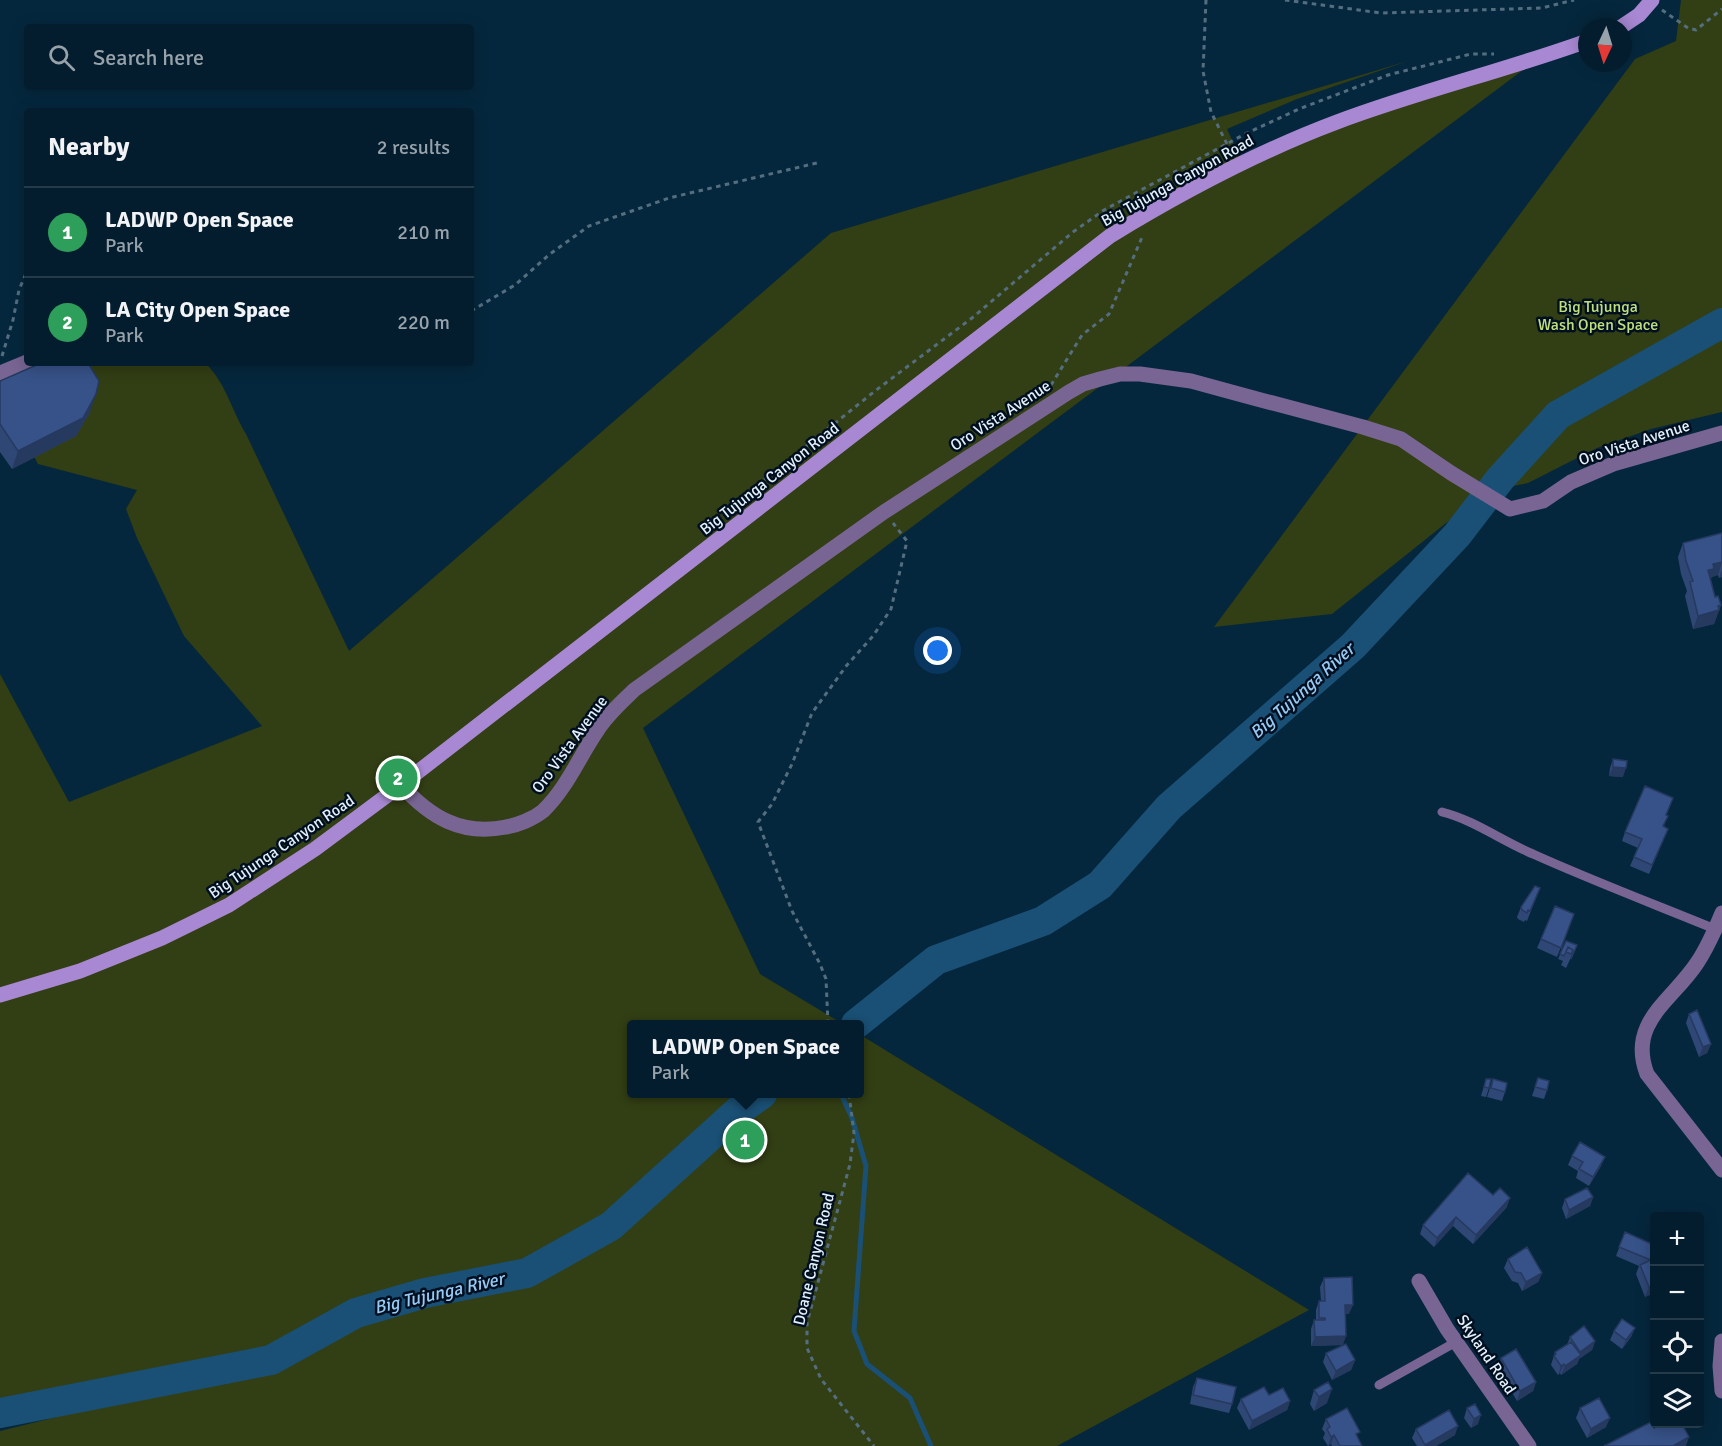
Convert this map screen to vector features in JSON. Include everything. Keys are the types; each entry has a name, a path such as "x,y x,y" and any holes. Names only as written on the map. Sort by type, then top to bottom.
{"street":[{"path":"1632,20 1651,2"},
{"name":"Big Tujunga Canyon Road","path":"0,995 80,971 162,938 229,905 315,849 401,785 1100,244 1152,211 1262,153 1336,122 1578,44"},
{"path":"0,373 24,363"},
{"name":"Oro Vista Avenue","path":"401,785 429,811 445,821 465,828 488,831 530,819 543,811 563,787 597,731 611,712 634,690 884,512 1083,384 1120,374 1140,374 1191,381 1401,439 1510,509 1543,501 1571,482 1613,464 1722,433"},
{"path":"1722,913 1698,962 1680,987 1659,1006 1646,1029 1641,1046 1642,1060 1647,1074 1722,1170"},
{"name":"Skyland Road","path":"1419,1281 1456,1342 1529,1446"},
{"path":"1722,1341 1720,1366 1722,1391"}],"lane":[{"path":"1442,812 1461,817 1530,853 1601,884 1714,929"},
{"path":"1380,1385 1456,1342"}],"path":[{"path":"1206,0 1203,71 1211,112 1227,144"},
{"path":"1285,0 1381,13 1542,8 1574,0"},
{"path":"1651,2 1688,28 1696,30 1722,9"},
{"path":"474,309 516,285 550,254 589,226 669,198 820,162"},
{"path":"1049,405 1047,397 1051,384 1067,357 1082,335 1109,314 1152,211"},
{"path":"0,363 24,278"},
{"path":"828,1020 826,979 792,912 758,822 772,804 792,764 812,713 847,665 873,636 891,609 907,541 884,512"},
{"name":"Doane Canyon Road","path":"850,1098 854,1132 850,1164 807,1323 807,1348 821,1379 873,1446"}],"green space":[{"name":"Big Tujunga Wash Open Space","path":"1681,0 1722,0 1722,412 1651,429 1597,448 1528,483 1498,486 1484,480 1475,500 1332,614 1214,627 1625,72 1632,72 1632,63 1635,59 1676,41"},
{"path":"1543,55 643,728 760,974 836,1020 627,1020 627,1098 864,1098 864,1037 1309,1310 1057,1446 0,1446 0,1431 282,1361 283,1351 0,1422 0,674 69,802 262,726 184,636 137,538 126,509 137,490 38,464 9,413 0,413 0,374 25,366 208,366 218,378 228,397 349,651 831,233 1408,61 1297,99 1227,129 1241,160"}],"building":[{"path":"34,366 90,366 99,381 96,394 83,418 18,451 0,424 0,381"},
{"path":"1722,533 1722,562 1713,564 1714,569 1708,570 1715,597 1718,596 1721,605 1718,606 1719,610 1698,616 1690,582 1693,581 1683,543"},
{"path":"1613,759 1627,761 1626,768 1613,767"},
{"path":"1645,786 1673,798 1663,826 1668,829 1652,865 1634,857 1642,839 1625,832"},
{"path":"1535,886 1540,888 1527,913 1521,907"},
{"path":"1555,906 1574,914 1561,948 1541,939"},
{"path":"1566,941 1577,945 1571,959 1573,950 1568,947 1564,956 1560,954"},
{"path":"1568,947 1573,950 1571,954 1566,952"},
{"path":"1697,1010 1711,1044 1703,1047 1689,1014"},
{"path":"1538,1078 1549,1081 1547,1090 1535,1087"},
{"path":"1486,1079 1491,1079 1489,1088 1484,1087"},
{"path":"1493,1079 1507,1083 1505,1092 1491,1088"},
{"path":"1580,1142 1605,1157 1593,1177 1579,1169 1583,1162 1572,1156"},
{"path":"1468,1173 1493,1195 1500,1188 1510,1198 1476,1235 1456,1217 1437,1238 1423,1225"},
{"path":"1587,1188 1593,1197 1569,1210 1565,1199"},
{"path":"1625,1232 1650,1243 1650,1260 1619,1247"},
{"path":"1527,1247 1542,1273 1526,1282 1521,1273 1515,1272 1508,1259"},
{"path":"1650,1260 1650,1287 1649,1287 1640,1265"},
{"path":"1352,1277 1353,1305 1345,1305 1346,1336 1315,1337 1314,1320 1325,1320 1325,1318 1319,1318 1319,1301 1325,1301 1324,1278"},
{"path":"1622,1319 1635,1328 1626,1340 1614,1331"},
{"path":"1584,1326 1595,1341 1580,1352 1570,1337"},
{"path":"1571,1342 1581,1355 1565,1366 1564,1364 1561,1366 1554,1356 1555,1352"},
{"path":"1346,1344 1355,1360 1336,1371 1326,1353"},
{"path":"1516,1349 1536,1382 1520,1391 1501,1358"},
{"path":"1197,1378 1236,1387 1232,1404 1193,1395"},
{"path":"1328,1382 1332,1389 1319,1397 1314,1390"},
{"path":"1264,1387 1269,1395 1283,1388 1290,1401 1252,1421 1241,1399"},
{"path":"1599,1398 1610,1418 1591,1429 1580,1408"},
{"path":"1475,1404 1481,1415 1474,1419 1467,1408"},
{"path":"1347,1408 1360,1432 1356,1434 1362,1446 1340,1446 1334,1435 1331,1437 1327,1429 1330,1427 1326,1419"},
{"path":"1449,1410 1458,1426 1425,1445 1416,1429"},
{"path":"1650,1423 1650,1428 1684,1428 1689,1437 1673,1446 1604,1446"}],"waterway":[{"name":"Big Tujunga River","path":"861,1020 936,960 1043,921 1100,885 1169,807 1353,646 1457,535 1500,479 1558,415 1722,323"},
{"name":"Big Tujunga River","path":"0,1413 271,1360 356,1313 425,1293 527,1273 611,1226 738,1111 756,1098"},
{"path":"843,1098 852,1118 866,1166 854,1331 867,1364 910,1398 931,1446"}],"place":[{"name":"LA City Open Space","path":"398,778"},
{"name":"LADWP Open Space","path":"745,1140"}]}
